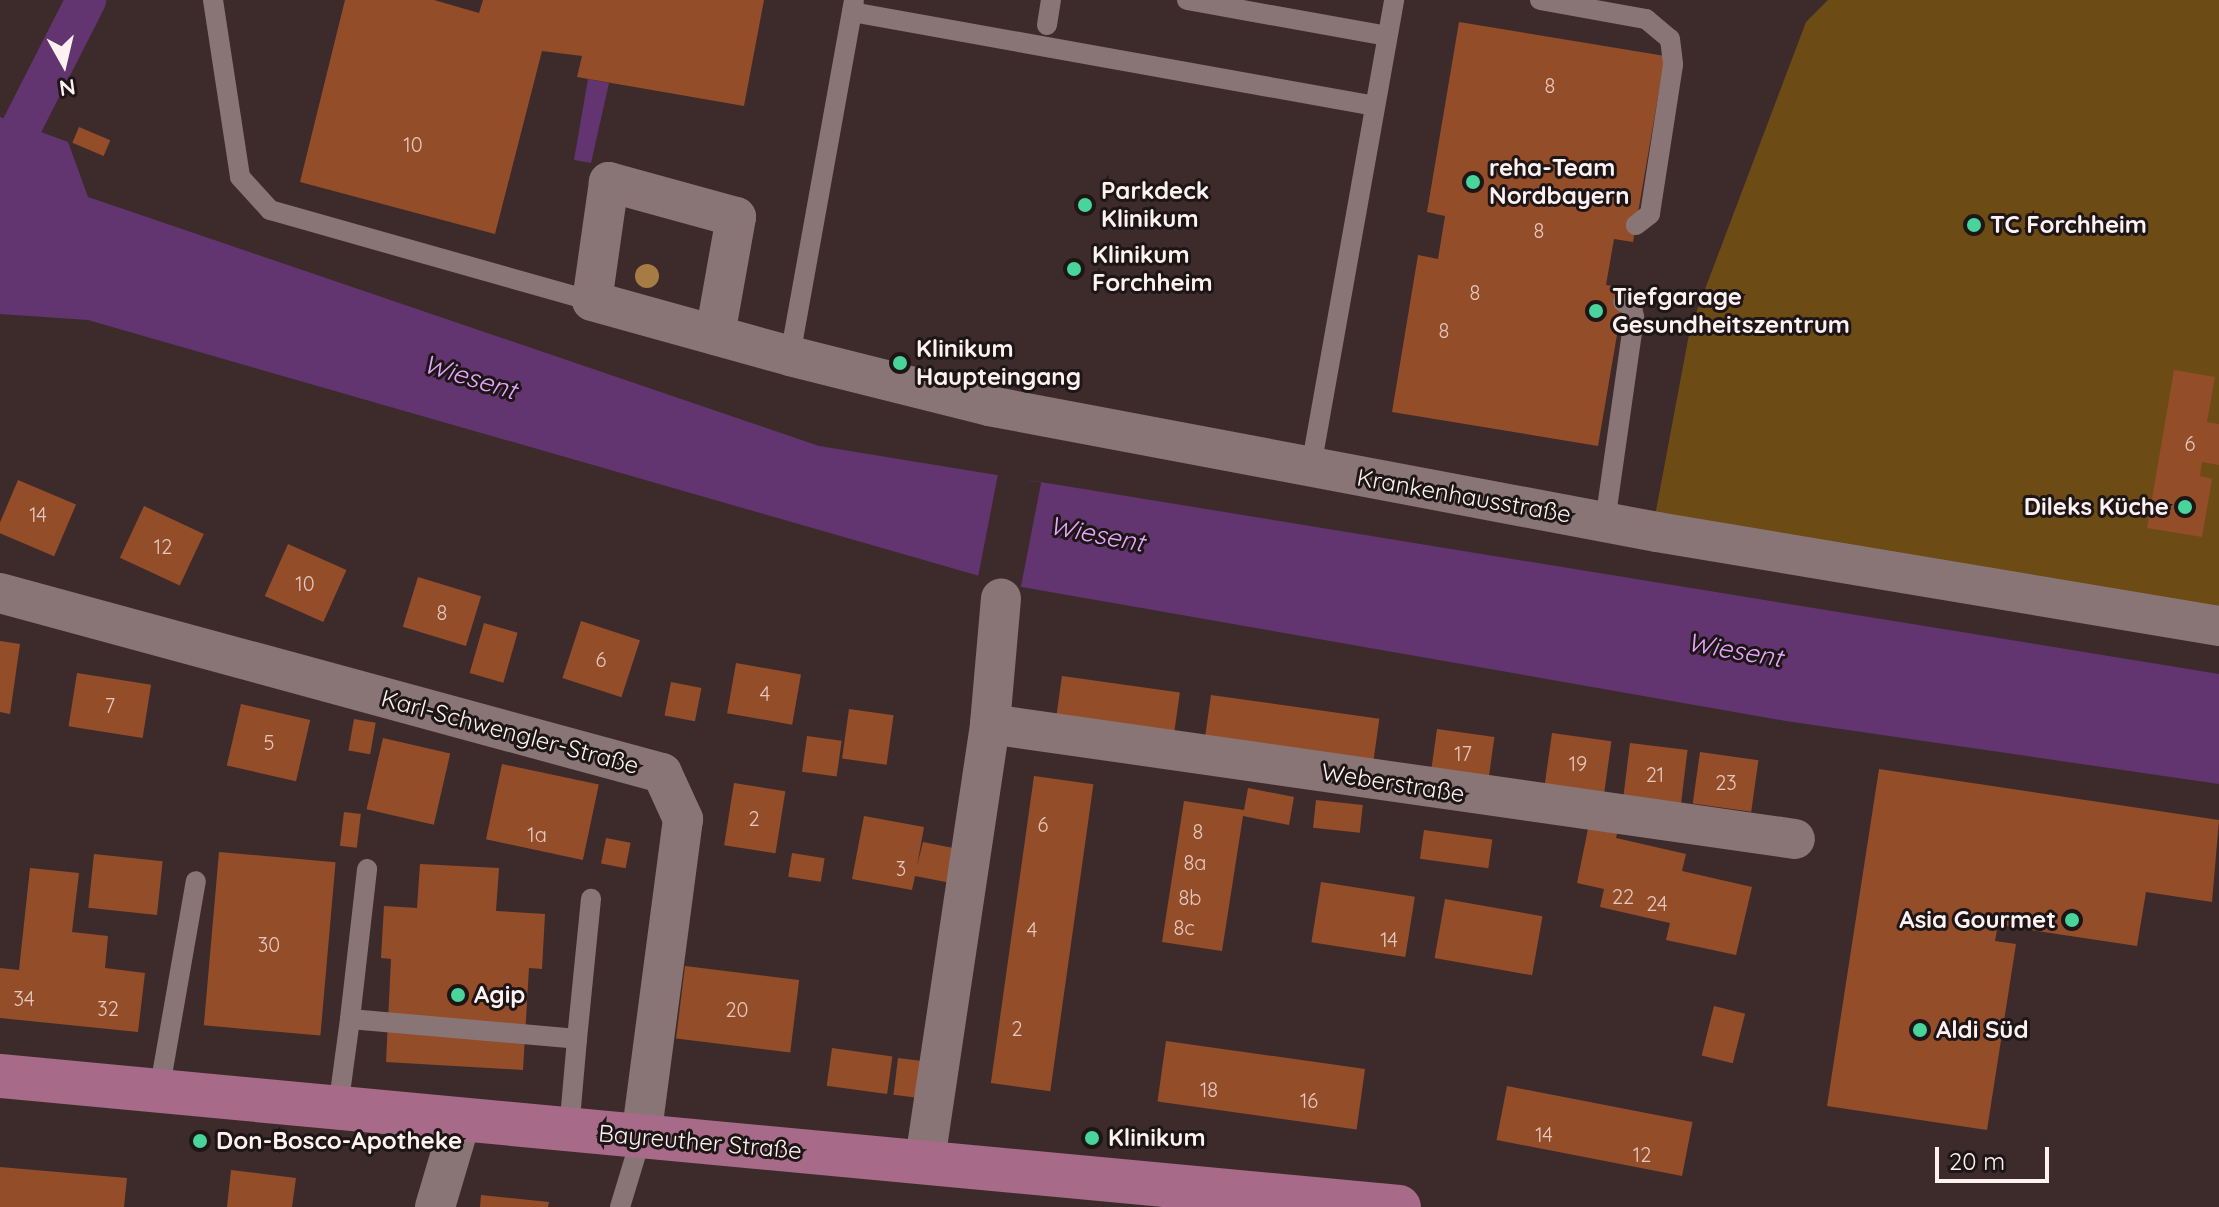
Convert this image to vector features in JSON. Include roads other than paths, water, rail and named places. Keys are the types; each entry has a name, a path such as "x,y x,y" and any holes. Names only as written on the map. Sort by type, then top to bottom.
{"main road":[{"name":"Bayreuther Straße","path":"0,1076 641,1138 925,1160 1386,1206"}],"street":[{"path":"592,301 609,182 736,217 715,335"},
{"name":"Krankenhausstraße","path":"592,301 790,356 989,406 1605,522 2219,626"},
{"name":"Karl-Schwengler-Straße","path":"0,593 662,773 683,819 641,1138"},
{"path":"925,1160 990,724 1001,598"},
{"name":"Weberstraße","path":"990,724 1795,839"},
{"path":"435,1207 461,1119"}],"lane":[{"path":"213,0 240,177 270,210 592,301"},
{"path":"1047,25 1051,0"},
{"path":"1187,0 1387,36"},
{"path":"1311,467 1394,0"},
{"path":"1540,0 1646,19 1670,39 1673,65 1650,214 1636,225"},
{"path":"790,356 853,6 1375,106"},
{"path":"1605,522 1634,317 1632,307 1623,302"},
{"path":"338,1108 367,869"},
{"path":"159,1092 196,881"},
{"path":"569,1130 591,899"},
{"path":"350,1019 577,1039"},
{"path":"620,1207 641,1138"}],"water":[{"path":"588,79 609,83 591,163 574,160"},
{"name":"Wiesent","path":"0,117 68,142 88,197 819,446 2219,674 2219,784 1786,721 1011,585 88,320 0,314"}],"waterway":[{"path":"0,169 86,0"}],"place":[{"name":"reha-Team Nordbayern","path":"1473,182"},
{"name":"Parkdeck Klinikum","path":"1085,205"},
{"name":"TC Forchheim","path":"1974,225"},
{"name":"Klinikum Forchheim","path":"1074,269"},
{"name":"Tiefgarage Gesundheitszentrum","path":"1596,311"},
{"name":"Klinikum Haupteingang","path":"900,363"},
{"name":"Dileks Küche","path":"2185,507"},
{"name":"Asia Gourmet","path":"2072,920"},
{"name":"Agip","path":"458,995"},
{"name":"Aldi Süd","path":"1920,1030"},
{"name":"Klinikum","path":"1092,1138"},
{"name":"Don-Bosco-Apotheke","path":"200,1141"}]}
